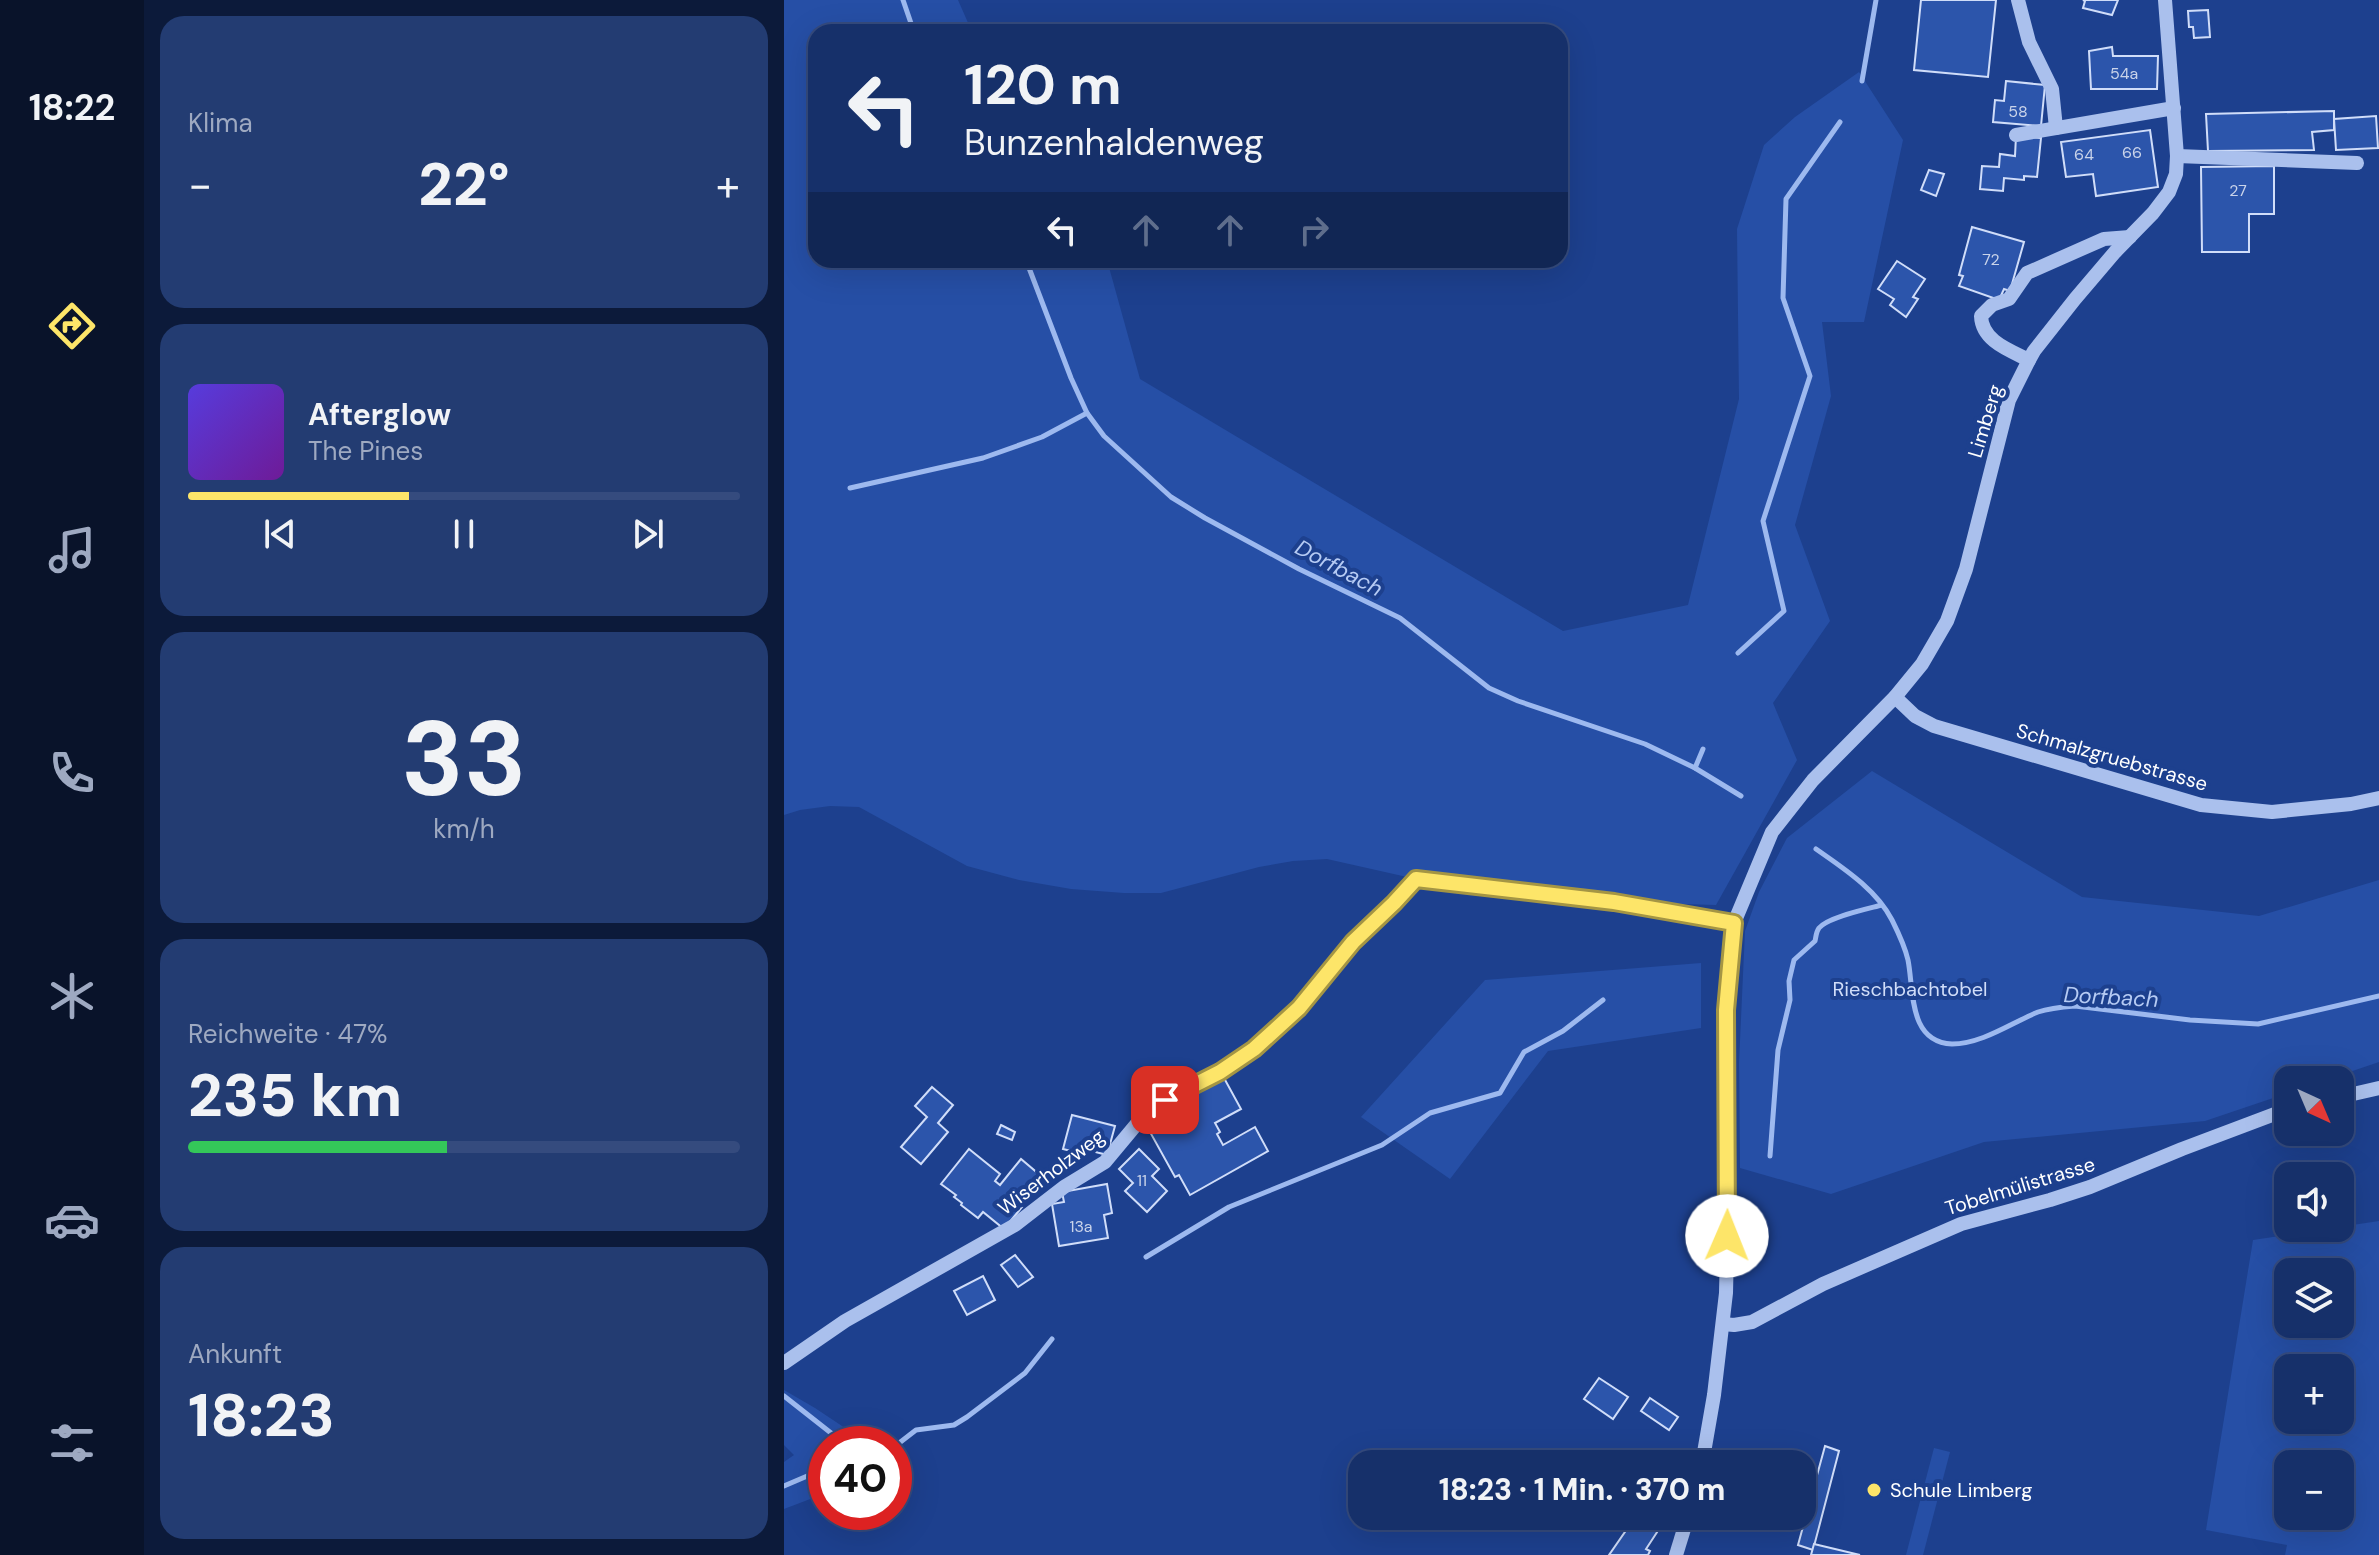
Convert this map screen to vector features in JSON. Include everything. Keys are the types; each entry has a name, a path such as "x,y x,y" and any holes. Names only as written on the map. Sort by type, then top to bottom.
{"street":[{"path":"2018,0 2029,42 2052,89 2056,128"},
{"name":"Limberg","path":"1704,1450 1723,1324 1728,1207 1726,1010 1734,923 1772,832 1828,764 1895,697 1922,664 1947,621 1966,569 2009,400 2034,351 2075,299 2169,192 2176,174 2177,156 2165,0"},
{"path":"2016,135 2174,108"},
{"path":"2177,156 2357,163"},
{"path":"2029,360 1991,339 1982,327 1981,316 1992,305 2009,299 2027,273 2104,239 2130,237"},
{"name":"Schmalzgruebstrasse","path":"1895,697 1915,716 1934,726 2201,805 2272,812 2379,798"},
{"name":"Wiserholzweg","path":"784,1363 845,1321 1015,1225 1055,1193 1105,1162 1154,1107 1239,1061 1299,1008 1353,942 1416,879 1614,902 1734,923"},
{"path":"2354,1094 2379,1088"},
{"name":"Tobelmülistrasse","path":"1723,1324 1752,1322 1823,1284 1961,1224 2090,1187 2274,1114"},
{"path":"1676,1555 1684,1530"}],"green space":[{"path":"784,0 958,0 969,24 808,24 808,268 1109,268 1140,379 1563,631 1688,605 1739,399 1737,229 1764,145 1795,117 1859,72 1903,140 1864,322 1822,322 1831,396 1795,525 1830,621 1773,703 1797,760 1716,905 1614,902 1416,879 1327,859 1259,867 1161,893 1071,889 1019,880 967,866 859,807 830,806 784,815"},
{"name":"Rieschbachtobel","path":"1872,771 2082,897 2259,916 2379,880 2379,1062 2354,1070 2354,1066 2274,1066 2274,1098 2205,1121 1984,1142 1831,1194 1740,1168 1739,1063 1745,931 1759,892 1787,838"},
{"path":"1701,963 1701,1028 1548,1051 1450,1179 1361,1117 1485,980"},
{"path":"2379,1221 2379,1555 2285,1555 2287,1545 2206,1530 2253,1240 2274,1237 2274,1242 2354,1242 2354,1225"},
{"path":"784,1390 842,1426 808,1426 808,1500 784,1509 784,1462 794,1455 784,1445"},
{"path":"1934,1448 1950,1452 1923,1555 1906,1555"}],"building":[{"path":"1921,0 1996,0 1988,77 1914,70"},
{"path":"2083,0 2118,0 2112,15 2083,8"},
{"path":"2208,10 2210,37 2194,38 2193,27 2189,27 2188,11"},
{"path":"2112,47 2113,56 2158,56 2157,89 2091,89 2089,51"},
{"path":"2006,81 2045,85 2041,126 1993,122 1995,100 2004,101"},
{"path":"2334,111 2334,130 2312,132 2314,150 2208,151 2206,114"},
{"path":"2376,116 2378,148 2336,150 2334,119"},
{"path":"2150,130 2158,187 2096,196 2093,174 2066,177 2061,142"},
{"path":"2016,136 2041,138 2037,177 2024,176 2024,180 2004,178 2003,191 1980,189 1982,166 1999,167 2000,154 2015,156"},
{"path":"2274,166 2274,214 2249,214 2249,252 2202,252 2201,167"},
{"path":"1929,170 1944,174 1936,196 1921,190"},
{"path":"1972,227 2024,242 2010,291 2004,289 1999,300 1959,286"},
{"path":"1897,261 1925,279 1913,297 1918,299 1906,317 1890,305 1894,299 1878,289"},
{"path":"1224,1078 1241,1109 1215,1123 1223,1145 1255,1127 1268,1151 1190,1195 1179,1175 1175,1177 1145,1123"},
{"path":"932,1087 953,1105 938,1123 948,1132 921,1164 901,1147 927,1117 915,1106"},
{"path":"1072,1115 1115,1126 1107,1155 1088,1150 1087,1155 1063,1149"},
{"path":"1001,1125 1015,1132 1012,1140 997,1134"},
{"path":"969,1149 1000,1174 995,1181 1000,1185 1021,1159 1041,1176 1004,1229 983,1212 978,1218 941,1184"},
{"path":"1139,1149 1159,1169 1152,1176 1167,1191 1147,1212 1125,1191 1133,1183 1119,1169"},
{"path":"1107,1184 1112,1213 1104,1215 1108,1238 1059,1246 1052,1204 1064,1202 1062,1192"},
{"path":"1015,1255 1033,1277 1018,1287 1001,1265"},
{"path":"983,1276 995,1300 967,1315 954,1291"},
{"path":"1599,1378 1628,1397 1613,1419 1584,1399"},
{"path":"1650,1398 1678,1417 1669,1430 1641,1411"},
{"path":"1825,1446 1839,1451 1813,1550 1798,1545 1802,1530 1816,1530 1816,1479"},
{"path":"1626,1530 1658,1530 1646,1549 1650,1551 1648,1555 1609,1555"},
{"path":"1814,1544 1860,1555 1811,1555"}],"waterway":[{"name":"Dorfbach","path":"903,0 911,24"},
{"path":"1862,81 1876,0"},
{"path":"1738,653 1784,611 1763,521 1810,376 1783,298 1786,199 1840,122"},
{"name":"Dorfbach","path":"1029,268 1087,413 1104,436 1171,497 1299,569 1400,618 1489,688 1518,701 1645,744 1695,768 1741,796"},
{"path":"850,488 983,458 1042,437 1087,413"},
{"path":"1695,768 1703,749"},
{"name":"Dorfbach","path":"1816,849 1858,880 1885,909 1907,955 1920,1024 1927,1034 1938,1041 1952,1044 1974,1041 2038,1012 2065,1007 2258,1024 2379,996"},
{"path":"1770,1156 1778,1050 1790,1000 1789,981 1794,960 1815,941 1818,930 1824,924 1882,905"},
{"path":"1146,1257 1229,1207 1382,1145 1430,1113 1500,1093 1524,1052 1563,1031 1603,1000"},
{"path":"912,1433 954,1425 967,1417 1025,1373 1052,1339"},
{"path":"784,1396 822,1426"},
{"path":"784,1486 808,1476"}],"place":[{"name":"Schule Limberg","path":"1874,1490"}],"route":[{"path":"1165,1100 1220,1072 1254,1049 1299,1008 1353,942 1416,879 1614,902 1734,923 1726,1010 1727,1236"}]}
